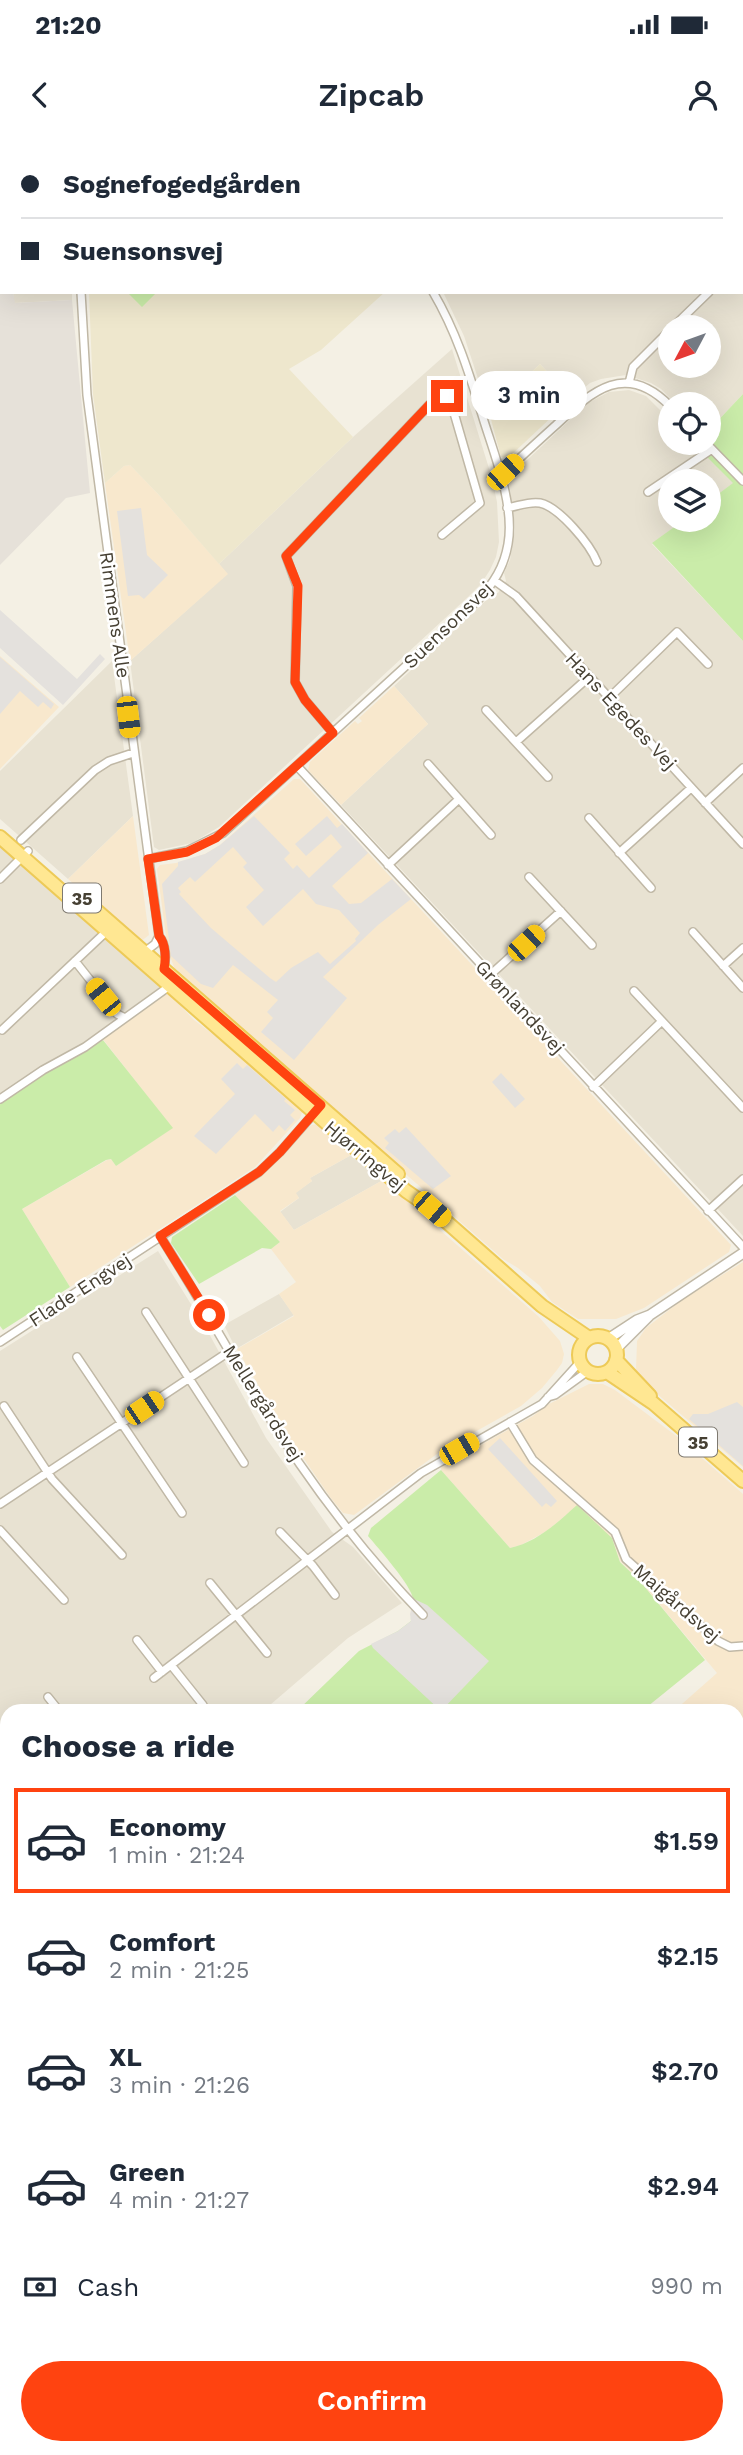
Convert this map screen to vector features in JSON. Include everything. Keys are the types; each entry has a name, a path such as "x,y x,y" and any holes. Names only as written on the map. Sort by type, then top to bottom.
{"main road":[{"name":"Hjørringvej","path":"0,827 26,854 317,1109 406,1191 416,1196 542,1306 576,1342 583,1361"},
{"name":"Hjørringvej","path":"0,837 26,854"},
{"name":"Hjørringvej","path":"542,1306 589,1338"},
{"path":"598,1336 613,1349 607,1372 594,1374 583,1361 589,1338 598,1336"},
{"name":"35","path":"613,1349 619,1366 650,1396 653,1403"},
{"name":"35","path":"607,1372 653,1403 743,1481"}],"street":[{"name":"Rimmens Alle","path":"81,294 86,395 133,753 159,936 166,961 161,972"},
{"name":"Suensonsvej","path":"148,859 187,852 216,838 478,600 495,581 509,543 508,508 467,362 434,294"},
{"path":"686,315 707,294"},
{"path":"629,383 633,367 658,343"},
{"path":"500,476 584,398 606,386 629,383 648,388 658,396"},
{"path":"333,733 305,700 295,682 298,586 286,556 430,404 447,396 480,503 442,536"},
{"path":"648,492 697,455"},
{"path":"718,455 743,481"},
{"path":"508,508 529,502 548,505 556,510 592,550 597,562"},
{"name":"Hans Egedes Vej","path":"495,581 516,596 743,844"},
{"path":"609,698 677,632 708,664"},
{"path":"516,742 589,677"},
{"path":"486,710 548,777"},
{"path":"21,840 95,770 109,761 133,753"},
{"path":"428,764 491,835"},
{"name":"Grønlandsvej","path":"297,766 743,1250"},
{"path":"705,803 743,768"},
{"path":"620,853 691,788"},
{"path":"388,865 459,799"},
{"path":"589,818 651,888"},
{"path":"0,879 26,854"},
{"path":"529,877 592,945"},
{"path":"490,975 561,911"},
{"path":"2,1030 110,928"},
{"path":"693,932 743,988"},
{"path":"141,955 155,944 159,936"},
{"path":"723,966 743,948"},
{"path":"75,961 117,1014 125,1018"},
{"path":"0,1098 43,1070 85,1048 173,982"},
{"path":"634,991 743,1108"},
{"path":"593,1087 662,1021"},
{"name":"Flade Engvej","path":"0,1342 259,1172 317,1109"},
{"path":"708,1211 743,1179"},
{"name":"Mellergårdsvej","path":"160,1236 281,1435 348,1531 422,1615"},
{"path":"613,1349 650,1315 743,1250"},
{"path":"146,1312 244,1463"},
{"path":"0,1504 230,1351"},
{"path":"77,1357 182,1513"},
{"path":"154,1678 421,1473 529,1412 548,1397 583,1361"},
{"path":"548,1397 555,1395 583,1361"},
{"path":"4,1406 48,1472 122,1555"},
{"name":"Maigårdsvej","path":"510,1422 533,1460 615,1532 626,1559 718,1641 730,1647 743,1646"},
{"path":"0,1530 64,1600"},
{"path":"280,1532 335,1595"},
{"path":"210,1584 267,1653"},
{"path":"137,1640 162,1672"},
{"path":"171,1665 202,1704"},
{"path":"48,1696 54,1704"}],"shaded area":[{"path":"0,294 13,294 15,303 72,300 90,493 66,498 0,565"},
{"path":"13,294 72,294 72,300 14,303"},
{"path":"89,294 383,294 321,350 289,369 353,437 219,564 130,465 124,466 105,483 93,394"},
{"path":"444,294 743,294 743,394 721,417 721,392 664,392 651,383 626,375 590,383 572,398 540,364 489,412 464,336"},
{"path":"452,349 497,502 499,542 490,570 468,597 219,827 192,843 159,850 154,847 130,661 227,574 219,564 353,437"},
{"path":"540,364 572,398 508,458 501,457 489,412"},
{"path":"629,390 646,396 658,408 658,455 705,455 720,469 658,469 658,532 668,532 652,544 743,641 743,1236 341,805 428,724 394,686 494,593 498,593 506,581 504,573 510,560 515,529 509,481 511,475 588,403 609,392"},
{"path":"130,465 228,574 130,661 105,483 124,466"},
{"path":"721,470 734,483 721,492"},
{"path":"141,508 147,555 168,575 144,599 139,595 128,596 117,511"},
{"path":"0,610 77,679 100,654 105,659 63,705 0,648"},
{"path":"0,656 59,707 0,769"},
{"path":"0,657 54,704 51,709 43,702 38,707 20,691 0,714"},
{"path":"112,661 133,816 68,879 0,819 0,771"},
{"path":"394,686 428,724 341,805 308,770 310,762 355,721 358,724 362,721 359,718"},
{"path":"294,779 300,779 731,1245 729,1252 644,1308 616,1319 578,1319 552,1302 540,1286 503,1259 182,979 168,951 157,869 160,865 205,854 220,845"},
{"path":"133,816 149,935 140,942 68,879"},
{"path":"254,816 290,853 284,859 293,869 297,865 309,878 342,847 331,834 306,856 295,844 327,816 337,828 342,824 368,853 332,886 349,904 361,903 392,879 411,899 378,925 323,977 347,998 294,1060 261,1032 273,1018 267,1012 278,1000 233,965 213,988 201,984 171,956 162,884 178,866 178,862 205,854","holes":["233,847 247,863 243,867 264,890 246,907 263,926 303,889 316,904 339,910 360,933 356,941 330,964 318,952 291,968 276,982 270,978 211,928 179,894 181,892 178,888 190,877 195,882"]},
{"path":"0,847 162,987 83,1045 0,1096"},
{"path":"168,993 194,1020 303,1110 300,1118 255,1167 70,1287 22,1209 107,1160 111,1159 116,1166 172,1128 102,1038"},
{"path":"237,1063 243,1069 247,1065 286,1099 284,1101 295,1110 290,1115 295,1120 285,1131 279,1125 273,1132 255,1114 216,1154 194,1136 235,1094 221,1079"},
{"path":"501,1073 525,1099 515,1108 492,1082"},
{"path":"318,1124 353,1154 310,1178 312,1181 296,1193 299,1198 280,1211 294,1230 383,1180 539,1317 560,1341 564,1354 557,1370 542,1388 521,1406 441,1451 354,1515 343,1513 330,1497 287,1434 237,1349 294,1316 279,1294 296,1282 271,1249 280,1242 235,1195 260,1177 302,1132"},
{"path":"406,1127 451,1176 433,1189 385,1148 389,1143 384,1138 395,1129 399,1133"},
{"path":"353,1154 383,1180 294,1230 280,1212 299,1198 295,1193 312,1181 310,1178"},
{"path":"158,1251 207,1330 266,1438 332,1532 353,1547 402,1603 348,1638 271,1704 0,1704 0,1351"},
{"path":"743,1262 743,1467 656,1393 636,1370 637,1341 646,1328 682,1300"},
{"path":"279,1294 294,1315 236,1349 224,1325"},
{"path":"589,1384 603,1384 679,1438 743,1494 743,1704 682,1704 717,1673 620,1561 612,1538 577,1506 547,1531 510,1548 441,1470 441,1467 533,1416 547,1405"},
{"path":"737,1402 743,1407 743,1466 689,1419 693,1414 708,1414"},
{"path":"500,1438 557,1501 551,1507 546,1503 542,1507 488,1449"},
{"path":"414,1599 427,1605 489,1661 448,1704 433,1704 371,1644 398,1631 411,1621"}],"green space":[{"path":"129,294 155,294 142,307"},
{"path":"743,394 743,641 652,543 667,532 721,532 721,492 733,483 705,455 721,455 721,417"},
{"path":"103,1040 173,1128 116,1166 111,1159 106,1160 22,1209 70,1287 3,1330 0,1326 0,1104 45,1073"},
{"path":"235,1195 280,1242 271,1249 262,1248 199,1284 171,1243 172,1237"},
{"path":"441,1470 510,1548 538,1537 577,1505 612,1538 620,1562 639,1580 705,1660 651,1704 304,1704 359,1651 398,1631 411,1621 411,1593 368,1536 371,1528"}],"route":[{"path":"209,1315 160,1236 259,1172 321,1105 164,969 166,961 159,936 148,859 187,852 216,838 333,733 305,700 295,682 298,586 286,556 430,404 447,396"}]}
